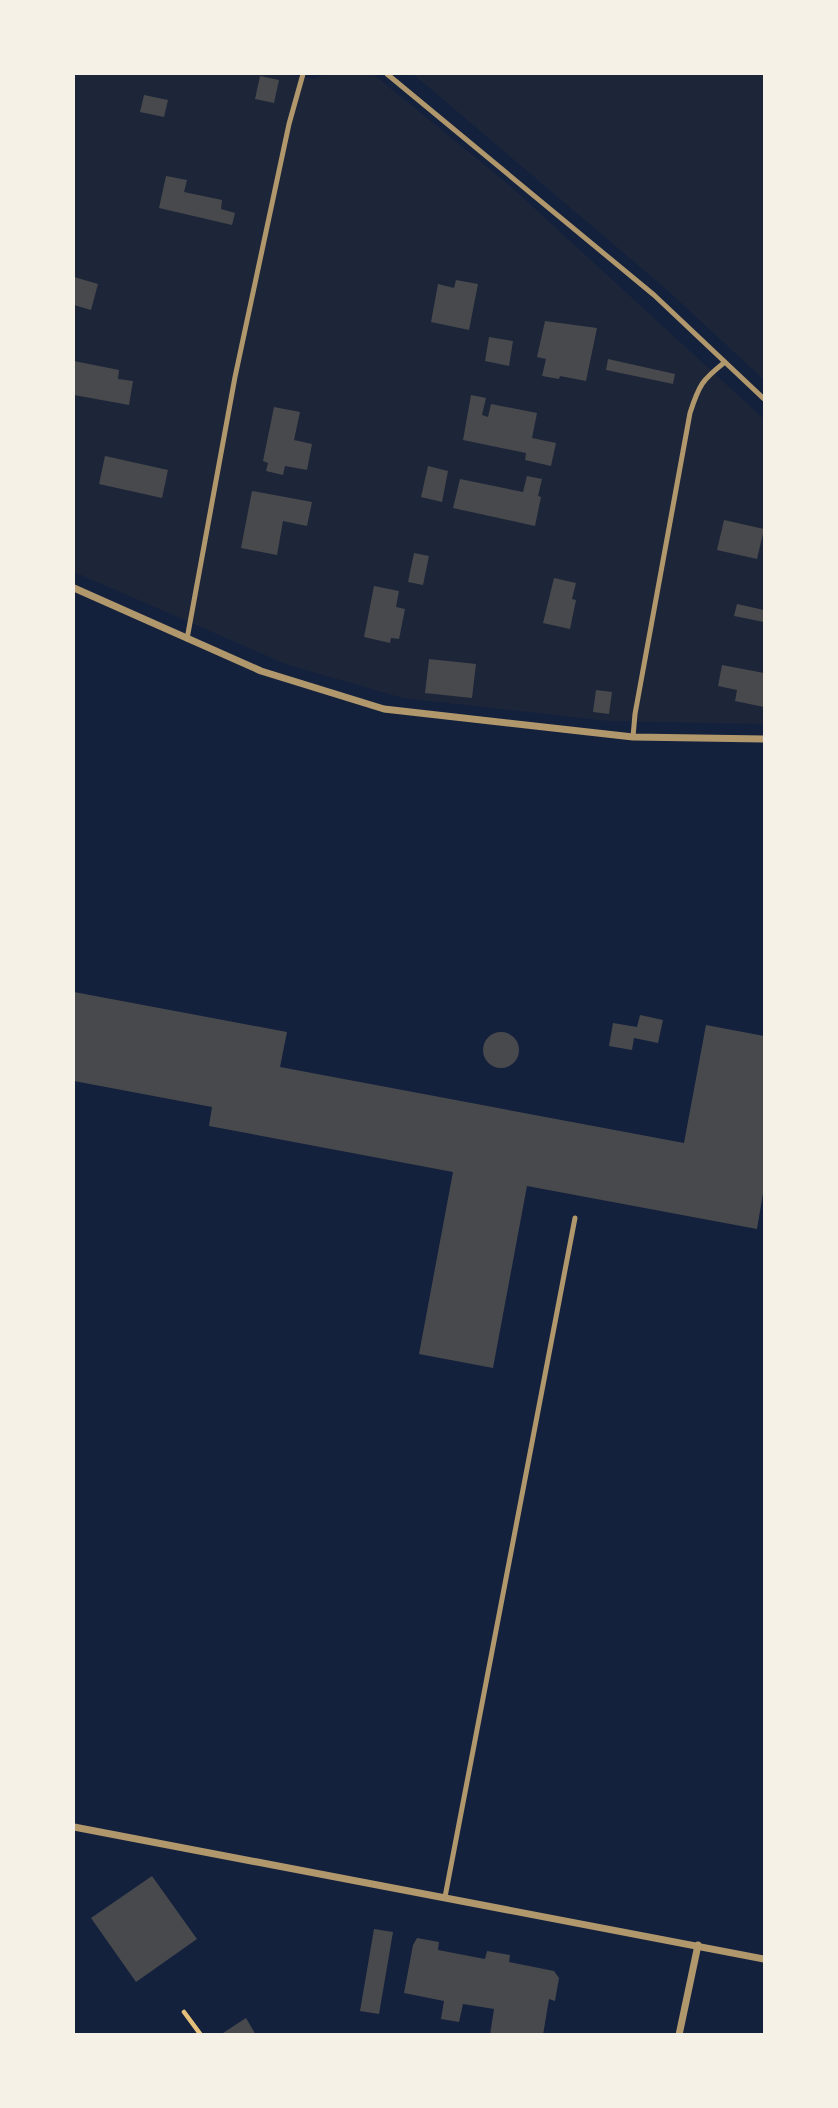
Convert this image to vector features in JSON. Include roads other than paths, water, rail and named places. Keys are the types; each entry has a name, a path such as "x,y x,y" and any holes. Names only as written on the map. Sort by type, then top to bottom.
{"street":[{"path":"74,588 261,671 384,709 633,737 765,739"},
{"path":"74,1827 765,1959"},
{"path":"679,2035 698,1945"}],"lane":[{"path":"187,639 234,377 289,124 303,74"},
{"path":"387,74 654,295 765,399"},
{"path":"633,737 690,413 704,379 725,362"},
{"path":"445,1898 575,1218"}]}
